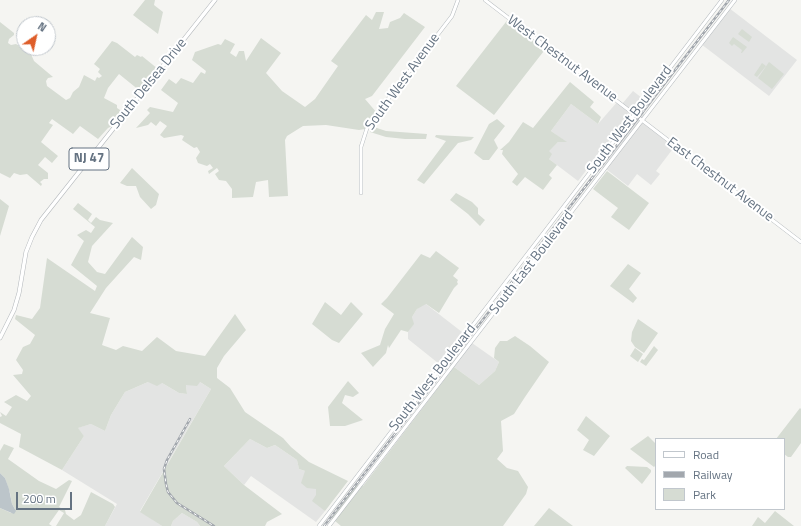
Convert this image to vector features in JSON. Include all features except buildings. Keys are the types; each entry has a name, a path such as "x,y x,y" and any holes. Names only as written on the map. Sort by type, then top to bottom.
{"main road":[{"name":"South Delsea Drive","path":"0,338 14,310 19,293 26,252 41,220 215,0"},
{"name":"South West Avenue","path":"361,193 361,147 368,125 452,16 458,0"},
{"name":"West Chestnut Avenue","path":"485,0 638,118"},
{"name":"South West Boulevard","path":"319,526 722,0"},
{"name":"South East Boulevard","path":"329,526 735,0"},
{"name":"East Chestnut Avenue","path":"638,118 801,242"},
{"path":"481,315 488,320"}],"shaded area":[{"path":"729,8 797,60 769,96 701,44"},
{"path":"633,91 642,98 578,181 549,159 548,151 558,142 566,142 551,131 571,104 598,124 618,101 622,104"},
{"path":"644,109 644,122 675,146 656,171 660,174 651,185 637,174 628,186 606,169 600,167"},
{"path":"422,301 462,332 438,363 408,339 408,332 413,324 412,317"},
{"path":"468,338 472,343 499,362 495,371 479,385 454,367 447,366"},
{"path":"148,382 162,383 179,393 187,394 186,385 200,382 211,389 140,511 162,526 105,526 117,504 62,470 84,436 77,428 91,424 105,431 111,415 125,392"},
{"path":"250,439 267,448 275,445 297,460 299,469 305,471 316,489 325,511 316,522 251,476 244,485 224,466"},
{"path":"0,473 5,478 9,489 12,504 16,511 14,514 0,508"},
{"path":"182,513 197,522 200,526 171,526 173,521"}],"green space":[{"path":"145,0 155,0 154,5 163,12 158,34 133,15"},
{"path":"376,12 384,12 379,29 388,28 390,22 400,18 404,13 425,27 372,96 365,99 377,113 365,129 359,130 326,125 303,126 287,136 285,140 288,196 269,197 268,180 256,182 253,197 232,198 232,189 226,181 219,180 215,174 219,171 217,168 209,174 208,171 213,168 210,164 207,166 198,163 196,158 200,152 197,147 194,148 182,140 184,136 181,135 164,138 160,135 167,126 160,121 156,126 151,122 148,125 136,128 150,113 147,110 150,107 173,112 178,103 161,90 169,79 176,84 181,78 193,83 201,72 205,74 206,71 192,60 195,52 218,44 221,45 225,39 235,44 230,53 236,57 239,51 244,51 246,61 261,38 281,53 266,73 282,91 305,107 315,99 338,66 331,61 366,15 372,20"},
{"path":"509,18 547,47 494,115 456,86"},
{"path":"0,22 14,33 14,35 9,39 8,43 11,45 16,44 16,56 32,56 34,61 53,77 48,78 46,81 47,86 66,100 70,98 73,92 79,87 84,75 95,81 97,77 99,78 102,76 98,72 100,69 94,64 112,41 117,43 135,57 137,55 142,56 158,69 140,91 119,74 108,88 104,98 117,105 117,108 123,112 112,126 108,128 98,139 80,126 73,134 52,119 49,123 53,125 41,142 58,156 52,163 45,157 38,165 48,173 48,179 44,179 40,182 42,184 41,186 27,174 20,175 14,173 10,178 0,173"},
{"path":"742,29 752,37 749,42 738,34"},
{"path":"733,37 747,47 742,53 742,50 734,44 732,46 729,43"},
{"path":"769,62 784,74 772,89 758,78"},
{"path":"762,63 766,66 757,77 754,75"},
{"path":"570,82 594,102 590,107 601,117 598,124 571,104 551,131 567,142 558,142 549,151 552,154 549,159 557,165 549,175 552,178 543,190 525,177 517,186 512,182 518,174 502,154 503,150 500,150 509,142 523,122 533,128"},
{"path":"497,119 505,126 494,140 498,148 489,160 483,160 474,153 489,124"},
{"path":"371,126 386,131 427,134 426,139 386,137 370,132"},
{"path":"436,135 474,137 471,140 458,143 424,184 417,180 446,141 435,137"},
{"path":"132,168 159,194 156,205 151,209 140,197 136,186 127,186 120,183"},
{"path":"607,171 649,203 629,230 611,217 618,208 593,189"},
{"path":"456,193 472,202 478,208 478,214 485,220 480,226 468,214 450,200"},
{"path":"0,199 9,206 0,236"},
{"path":"78,203 92,214 88,220 91,223 96,217 100,220 113,223 92,246 88,262 97,272 105,274 132,237 143,247 141,260 134,257 106,288 90,313 110,318 102,345 116,350 123,346 142,351 157,337 176,351 205,356 235,314 246,330 224,356 217,368 217,378 230,388 245,412 283,438 309,462 348,481 325,511 312,501 316,495 316,489 307,488 301,483 305,471 299,469 297,460 275,445 267,448 250,439 224,466 244,485 282,514 267,522 265,526 200,526 197,522 182,513 173,521 171,526 162,526 140,512 211,389 200,382 197,386 186,385 187,394 179,393 162,383 157,386 148,382 125,392 111,415 105,431 91,424 78,428 84,436 62,470 19,447 21,434 0,423 0,417 2,416 0,412 6,416 12,407 4,402 16,395 27,401 31,396 13,375 22,374 23,370 16,360 23,347 30,344 35,335 15,319 16,315 32,319 40,308 47,258 95,291 97,286 71,265 84,241 77,235 86,230 91,233 95,227 73,209"},
{"path":"436,251 459,268 453,276 458,280 458,284 439,313 426,304 417,309 412,317 414,324 408,332 401,330 389,348 388,345 386,353 373,367 361,353 380,345 385,329 394,314 381,304 421,254 430,258"},
{"path":"628,264 641,273 629,289 637,298 633,303 610,286"},
{"path":"325,302 341,315 351,302 363,314 339,343 332,340 312,324"},
{"path":"638,319 658,333 644,353 635,347 631,341 632,332"},
{"path":"515,336 549,362 514,414 501,421 503,451 497,459 507,468 518,471 528,487 526,494 503,526 341,526 335,521 331,517 356,484 363,486 454,367 479,385 495,371 499,362 494,358 495,348 500,341 507,341"},
{"path":"654,346 658,350 646,366 640,362 642,359 644,360"},
{"path":"635,348 643,354 638,362 630,356"},
{"path":"348,381 359,393 353,397 345,395 342,403 363,420 345,426 330,426 328,407"},
{"path":"800,408 801,443 791,457 785,455 785,438 777,438"},
{"path":"586,416 610,436 594,456 583,450 589,440 577,430"},
{"path":"648,436 655,443 655,466 654,467 630,449"},
{"path":"4,444 14,448 8,459 39,481 56,489 69,480 72,481 59,507 65,510 66,514 74,520 81,515 91,492 113,504 115,507 105,526 56,526 64,513 59,510 49,524 52,526 0,526 0,508 11,513 15,509 12,504 5,478 0,473 0,451"},
{"path":"627,466 647,467 651,470 651,472 642,484 625,468"},
{"path":"549,508 573,526 534,526"},
{"path":"775,511 794,526 752,526 758,517 765,523"}],"railway":[{"path":"324,526 729,0"},
{"path":"190,419 167,460 164,469 166,484 168,492 177,503 214,526"}]}
